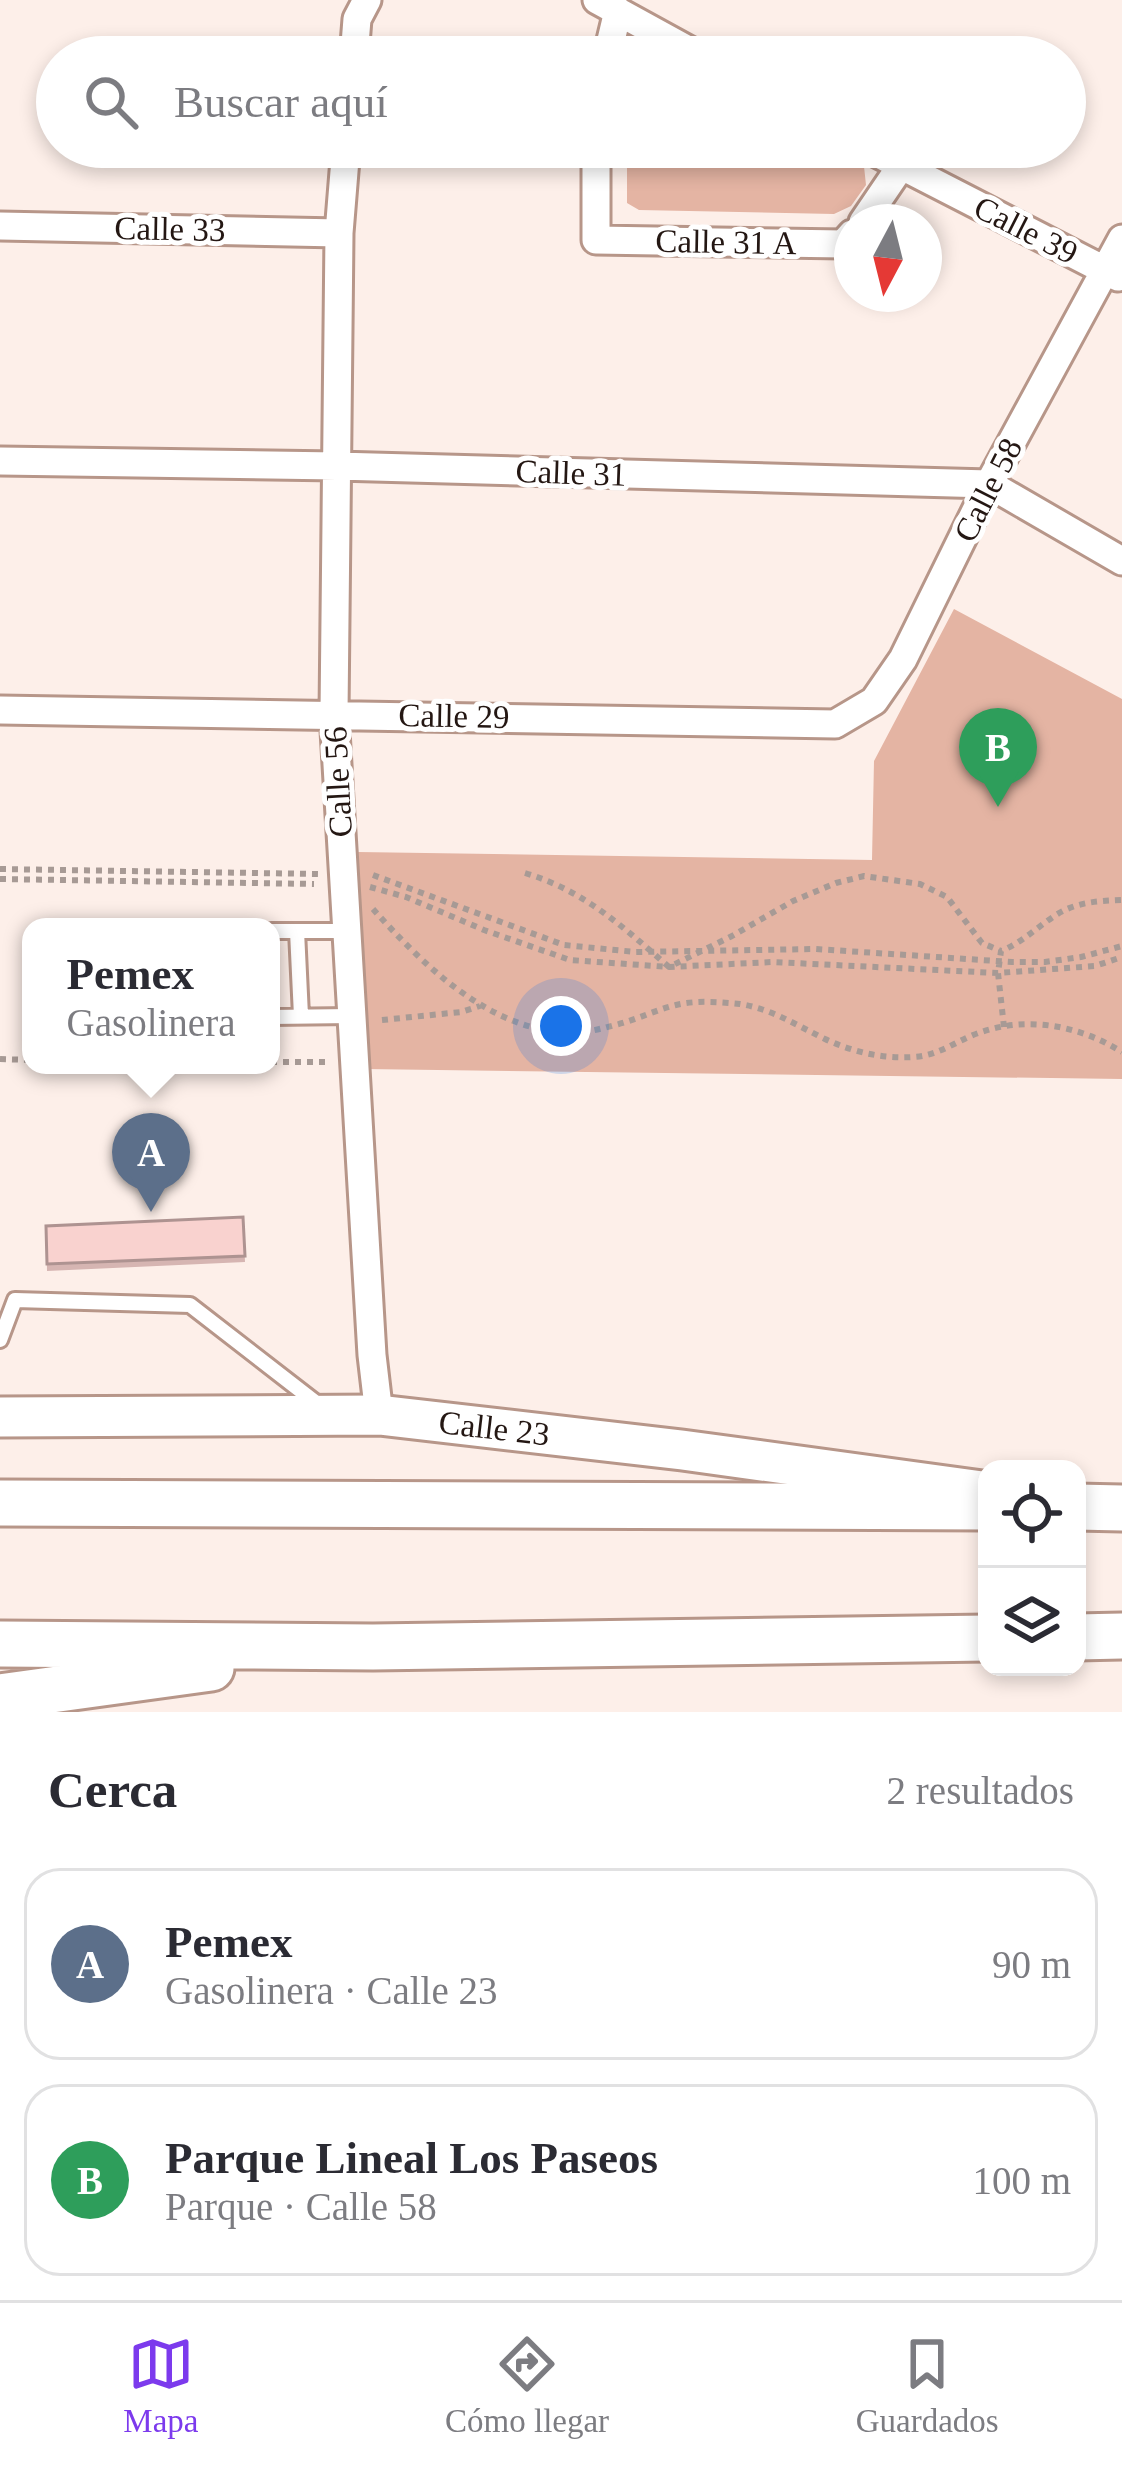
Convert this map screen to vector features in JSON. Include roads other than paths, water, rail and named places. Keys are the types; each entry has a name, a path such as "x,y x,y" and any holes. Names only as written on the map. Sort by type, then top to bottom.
{"highway":[{"path":"0,1503 978,1507"},
{"path":"1086,1637 1122,1636"},
{"path":"0,1644 374,1647 978,1638"},
{"path":"0,1697 374,1647"}],"main road":[{"name":"Calle 23","path":"0,1417 380,1415 978,1491"}],"street":[{"path":"356,36 357,19 367,0"},
{"path":"607,36 608,6 663,36"},
{"name":"Calle 56","path":"345,168 332,879 347,931 361,1018 372,1355 380,1415"},
{"name":"Calle 31 A","path":"596,168 596,240 834,244"},
{"path":"875,204 900,168"},
{"name":"Calle 39","path":"905,168 1114,274"},
{"name":"Calle 33","path":"0,226 340,233"},
{"name":"Calle 58","path":"835,724 874,701 903,659 989,484 1114,274 1122,238"},
{"name":"Calle 31","path":"0,461 989,484 1122,561"},
{"name":"Calle 29","path":"0,710 835,724"}],"lane":[{"path":"280,931 347,931"},
{"path":"297,931 301,1016"},
{"path":"280,1017 361,1018"},
{"path":"0,1340 15,1300 190,1305 332,1415"}],"place":[{"name":"Parque Lineal Los Paseos","path":"998,807"},
{"name":"Pemex","path":"151,1212"}]}
